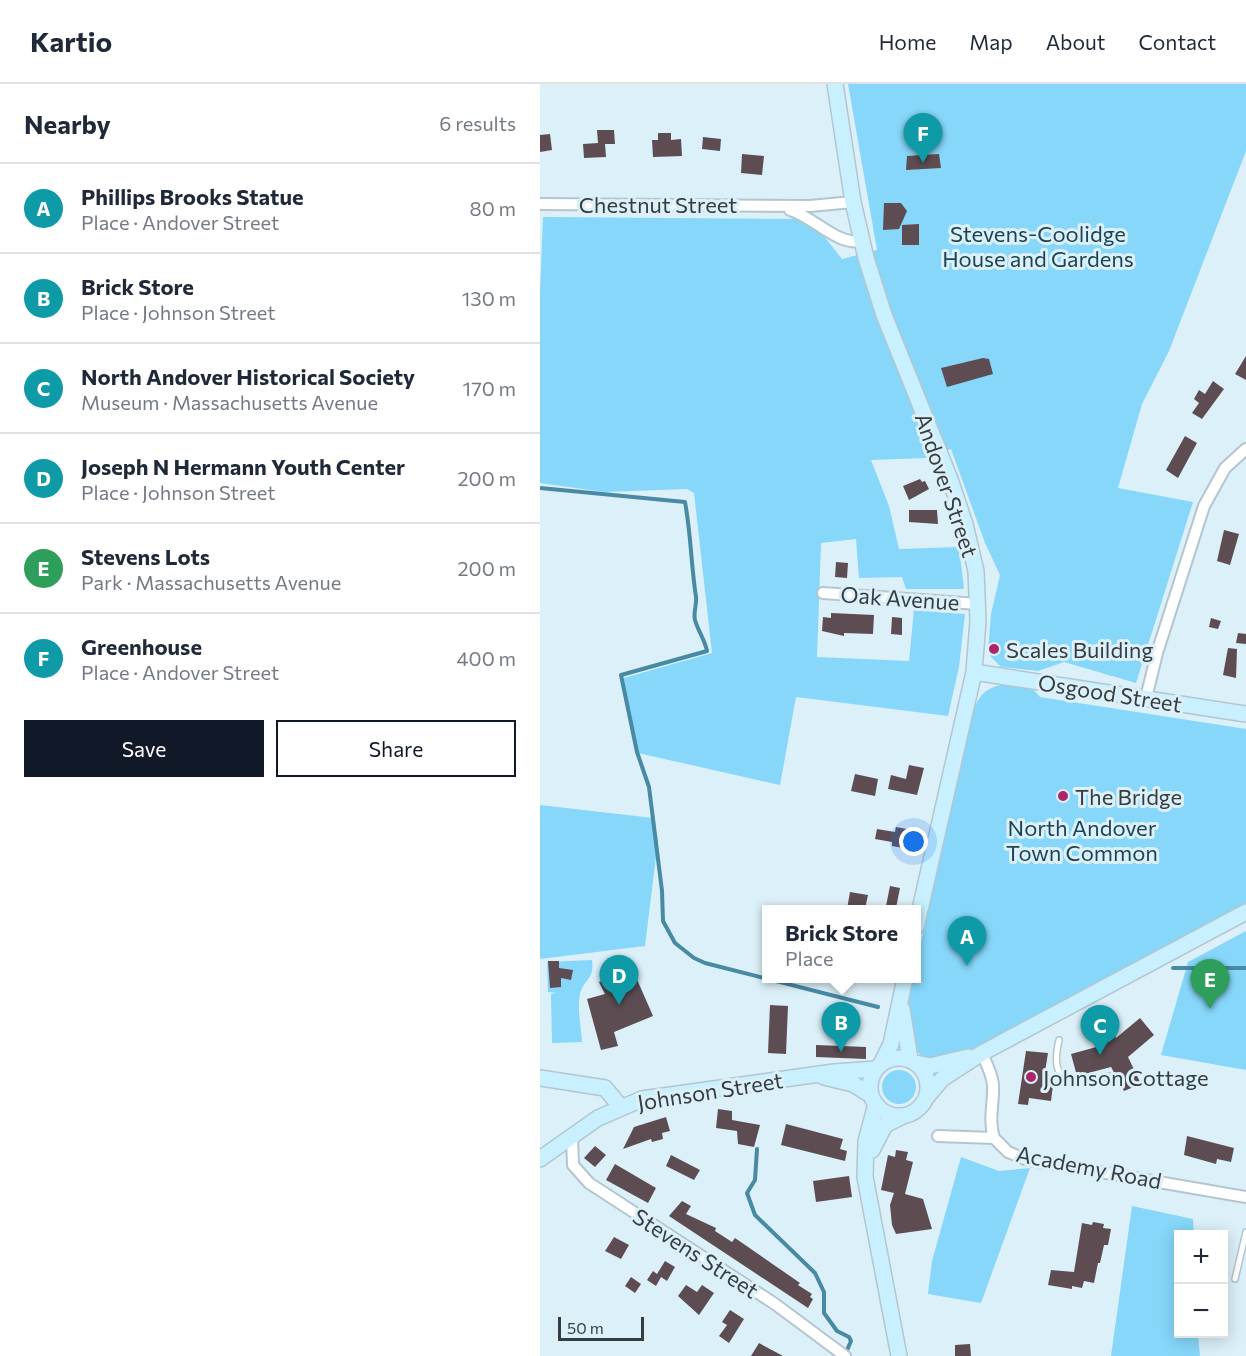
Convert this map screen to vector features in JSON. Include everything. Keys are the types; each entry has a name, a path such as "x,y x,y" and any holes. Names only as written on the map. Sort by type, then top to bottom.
{"main road":[{"name":"Andover Street","path":"835,84 862,241 884,315 966,524 975,563 978,604 974,672 921,905"},
{"name":"Osgood Street","path":"974,672 1246,714"},
{"path":"867,1161 885,1125 919,1108 942,1079 982,1053 1246,912"},
{"path":"899,1356 867,1197 866,1141 874,1100 872,1077 891,1044 904,983"},
{"path":"901,1000 913,1061 926,1075 926,1098"},
{"path":"878,1067 894,1058 930,1066 982,1053"},
{"name":"Johnson Street","path":"540,1078 605,1088 620,1106 660,1095 731,1088 878,1067"},
{"name":"Johnson Street","path":"818,1075 853,1084 874,1100"},
{"path":"874,1100 888,1114 903,1116"},
{"path":"540,1159 597,1118 620,1106"}],"street":[{"name":"Chestnut Street","path":"540,204 827,206 854,202"},
{"name":"Chestnut Street","path":"776,205 803,214 847,242 862,241"},
{"path":"1146,698 1157,653 1204,506 1225,468 1246,449"},
{"name":"Oak Avenue","path":"823,593 978,604"},
{"path":"982,1053 991,1074 993,1088 990,1124 994,1138"},
{"name":"Academy Road","path":"938,1136 994,1138 1008,1152 1025,1159 1246,1197"},
{"name":"Stevens Street","path":"572,1137 573,1165 589,1183 766,1298 841,1353"}],"lane":[{"path":"1059,1040 1056,1068 1063,1078 1078,1083 1109,1076"},
{"path":"1235,1279 1246,1232"}],"green space":[{"name":"Stevens-Coolidge House and Gardens","path":"848,84 1246,84 1246,151 1169,351 1142,404 1118,488 1193,502 1136,683 1064,662 1038,671 1001,667 988,651 991,614 1000,575 985,543 951,449 927,458 871,460 889,506 899,549 959,547 964,589 906,589 902,577 859,578 856,539 821,543 817,657 909,661 914,610 965,614 959,667 948,716 796,697 780,785 638,753 620,679 712,653 694,493 687,489 604,492 540,483 540,293 543,217 798,219 820,231 842,259 877,250"},
{"name":"North Andover Town Common","path":"1012,684 1032,688 1040,697 1246,729 1246,904 978,1047 941,1061 922,1057 916,1048 909,1029 909,999 912,983 921,983 921,942 970,720 976,704 984,693 1003,685"},
{"path":"540,805 653,818 658,840 645,946 540,959"},
{"path":"1246,931 1246,1070 1161,1055 1188,962"},
{"path":"592,960 592,971 579,999 582,1042 552,1043 551,994 557,993 548,992 547,962"},
{"path":"899,1070 911,1075 916,1087 911,1099 899,1104 887,1099 882,1087 887,1075"},
{"path":"961,1157 999,1171 1030,1168 981,1303 928,1294 932,1261"},
{"path":"1132,1206 1193,1219 1194,1230 1174,1230 1174,1338 1198,1338 1200,1356 1111,1356"}],"building":[{"path":"597,130 614,130 615,144 605,144 606,157 584,158 583,144 598,143"},
{"path":"658,133 671,133 671,140 681,139 682,156 653,157 652,140 658,140"},
{"path":"550,134 552,150 540,152 540,135"},
{"path":"703,137 721,139 720,151 702,149"},
{"path":"742,154 764,156 762,175 741,173"},
{"path":"939,154 941,168 906,170 907,156"},
{"path":"884,203 901,203 907,211 899,229 883,230"},
{"path":"919,224 919,245 902,245 902,225"},
{"path":"1246,356 1246,380 1235,374"},
{"path":"983,358 989,359 993,374 947,387 941,368"},
{"path":"1213,381 1224,389 1202,419 1192,413 1199,403 1194,399 1199,390 1205,394"},
{"path":"1185,436 1197,443 1178,478 1166,470"},
{"path":"920,479 922,482 925,481 929,489 909,500 903,486"},
{"path":"909,510 937,510 938,524 909,522"},
{"path":"1224,530 1239,534 1230,565 1217,561"},
{"path":"836,562 848,563 847,578 835,577"},
{"path":"831,613 874,615 873,634 844,633 844,636 822,631 823,617 831,618"},
{"path":"892,617 902,618 902,635 891,634"},
{"path":"1211,618 1221,621 1218,629 1209,627"},
{"path":"1238,633 1246,634 1246,644 1236,643"},
{"path":"1228,648 1237,649 1236,678 1223,675"},
{"path":"909,765 924,768 917,795 888,789 891,775 906,779"},
{"path":"855,774 878,779 875,796 851,791"},
{"path":"896,827 912,830 909,849 892,846 892,842 875,839 877,829 895,832"},
{"path":"890,886 900,888 897,905 886,905"},
{"path":"850,892 868,895 866,905 848,905"},
{"path":"548,961 559,961 559,968 573,970 571,980 561,978 561,987 550,988"},
{"path":"632,968 653,1016 614,1032 618,1046 601,1050 587,999 605,994 599,982"},
{"path":"770,1005 788,1006 786,1054 768,1053"},
{"path":"1140,1018 1154,1035 1128,1057 1141,1084 1124,1091 1111,1067 1077,1076 1071,1054 1100,1046 1098,1041 1114,1033 1116,1038"},
{"path":"816,1045 866,1047 866,1059 816,1057"},
{"name":"Johnson Cottage","path":"1026,1051 1048,1053 1043,1084 1053,1085 1051,1101 1029,1098 1028,1105 1018,1104"},
{"path":"718,1109 732,1111 732,1120 760,1125 754,1147 738,1144 737,1131 716,1128"},
{"path":"666,1117 670,1131 662,1133 663,1139 652,1142 651,1139 623,1149 634,1127"},
{"path":"786,1124 843,1139 840,1149 847,1151 845,1161 781,1145"},
{"path":"1187,1136 1234,1148 1231,1162 1217,1159 1216,1164 1184,1155"},
{"path":"595,1146 606,1155 595,1167 584,1158"},
{"path":"896,1150 908,1152 906,1160 913,1162 905,1194 923,1199 932,1229 896,1234 892,1225 890,1205 894,1193 881,1190 888,1155 895,1157"},
{"path":"671,1155 700,1170 694,1180 666,1166"},
{"path":"615,1164 656,1188 648,1203 606,1180"},
{"path":"849,1176 852,1197 816,1202 813,1181"},
{"path":"682,1201 691,1206 686,1214 716,1228 715,1231 732,1242 735,1238 800,1283 798,1285 812,1294 810,1297 813,1299 808,1308 669,1216"},
{"path":"1093,1222 1104,1224 1103,1228 1111,1229 1108,1245 1104,1245 1100,1263 1098,1263 1094,1283 1084,1281 1082,1288 1072,1286 1072,1289 1048,1285 1051,1270 1074,1272 1082,1223 1092,1225"},
{"path":"614,1237 629,1245 621,1259 605,1251"},
{"path":"665,1261 675,1267 667,1281 661,1277 656,1286 647,1280 653,1271 657,1274"},
{"path":"631,1277 641,1284 635,1293 625,1286"},
{"path":"686,1285 697,1292 702,1285 714,1293 699,1315 678,1296"},
{"path":"730,1310 744,1319 729,1343 719,1336 727,1325 722,1322"},
{"path":"759,1343 783,1356 751,1356"},
{"path":"970,1344 971,1356 955,1356 955,1345"}],"waterway":[{"path":"540,488 685,502 696,597 696,624 707,651 621,675 637,752 649,787 662,891 663,921 675,943 694,958 762,977"},
{"path":"1173,968 1246,968"},
{"path":"784,983 878,1007"},
{"path":"757,1149 755,1180 747,1193 755,1215 815,1273 824,1292 824,1313 837,1331 849,1337 851,1341 845,1355"}],"place":[{"name":"Greenhouse","path":"923,163"},
{"name":"Scales Building","path":"994,649"},
{"name":"The Bridge","path":"1063,796"},
{"name":"Phillips Brooks Statue","path":"967,966"},
{"name":"Joseph N Hermann Youth Center","path":"619,1005"},
{"name":"Stevens Lots","path":"1210,1009"},
{"name":"Brick Store","path":"841,1052"},
{"name":"North Andover Historical Society","path":"1100,1055"},
{"name":"Johnson Cottage","path":"1031,1077"}]}
